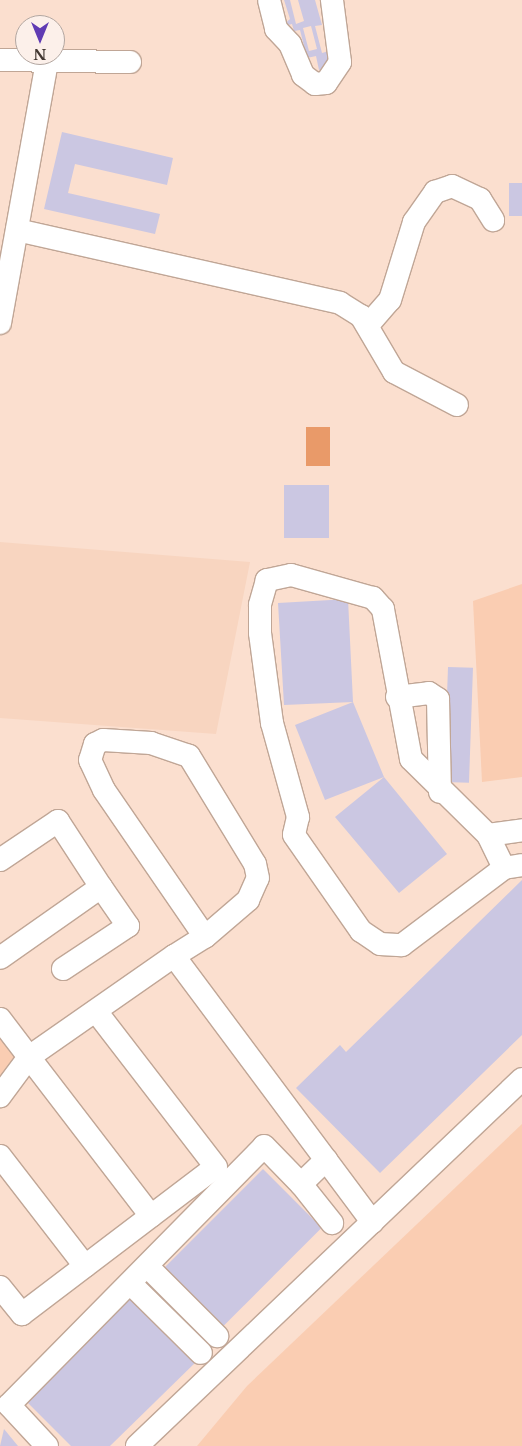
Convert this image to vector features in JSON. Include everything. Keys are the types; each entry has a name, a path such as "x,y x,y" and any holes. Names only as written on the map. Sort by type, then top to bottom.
{"street":[{"path":"269,0 276,29 290,44 303,75 315,84 326,83 340,62 332,0"},
{"path":"0,60 15,60"},
{"path":"65,61 130,62"},
{"path":"0,323 46,65"},
{"path":"368,325 390,300 414,222 435,192 452,186 480,199 493,220"},
{"path":"17,230 340,303 368,325 394,372 457,405"},
{"path":"290,575 374,598 382,609 397,697 411,759 440,792 488,834 513,866 402,945 380,944 361,931 294,835 298,817 272,723 260,633 260,605 267,580 290,575"},
{"path":"397,697 429,693 438,699 440,792"},
{"path":"0,1096 29,1057 205,936 256,889 255,864 189,756 151,743 103,740 95,744 90,760 104,790 205,936"},
{"path":"0,860 58,821 128,926 63,969"},
{"path":"488,834 522,830"},
{"path":"0,958 101,887"},
{"path":"174,956 372,1222"},
{"path":"0,1286 22,1314 216,1166 96,1011"},
{"path":"0,1019 151,1216"},
{"path":"137,1446 522,1079"},
{"path":"47,1446 9,1405 148,1267 264,1146 301,1184 332,1223"},
{"path":"0,1156 85,1266"},
{"path":"301,1184 326,1160"},
{"path":"148,1267 217,1336"},
{"path":"131,1284 201,1353"},
{"path":"0,1416 27,1446"}],"shaded area":[{"path":"306,427 330,427 330,466 306,466"},
{"path":"0,542 250,562 216,734 0,718"},
{"path":"522,584 522,777 482,782 473,601"},
{"path":"0,1036 17,1060 0,1082"},
{"path":"522,1124 522,1446 197,1446 247,1386"}],"building":[{"path":"284,0 290,0 296,24 304,21 298,0 315,0 322,25 315,26 322,53 329,51 332,66 319,70 316,56 307,58 300,30 294,31 292,24 281,27 290,19","holes":["311,26 317,49 309,51 303,28"]},
{"path":"62,132 173,158 167,185 75,164 68,193 160,214 155,234 44,209"},
{"path":"509,183 522,183 522,216 509,216"},
{"path":"284,485 329,485 329,538 284,538"},
{"path":"348,599 353,702 284,705 278,603"},
{"path":"448,667 473,668 469,783 444,782"},
{"path":"353,702 384,777 325,800 295,725"},
{"path":"384,777 447,854 399,893 335,817"},
{"path":"522,880 522,1035 380,1173 296,1088 340,1045 346,1052"},
{"path":"263,1169 322,1228 219,1330 160,1272"},
{"path":"135,1293 200,1358 110,1446 71,1446 25,1400"},
{"path":"4,1429 18,1446 0,1446"}]}
